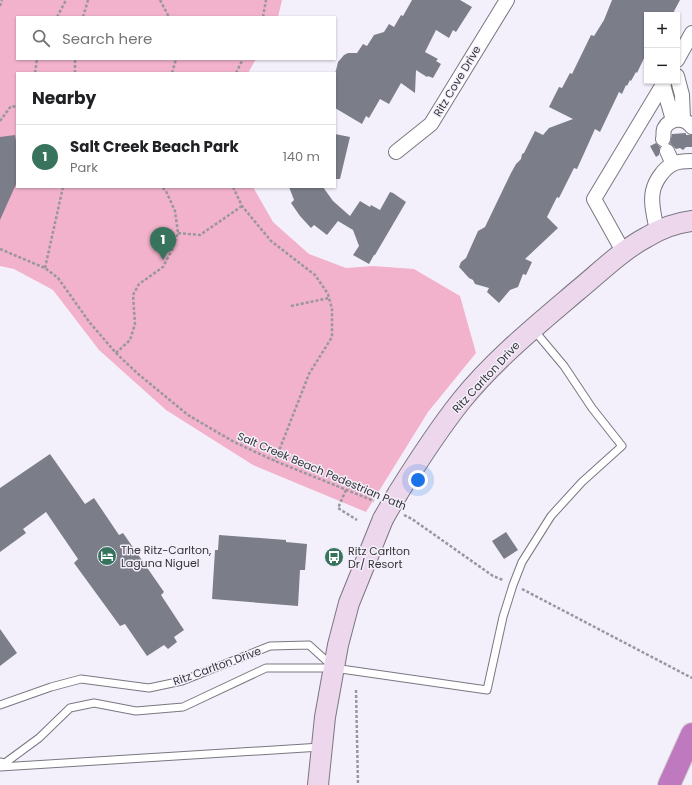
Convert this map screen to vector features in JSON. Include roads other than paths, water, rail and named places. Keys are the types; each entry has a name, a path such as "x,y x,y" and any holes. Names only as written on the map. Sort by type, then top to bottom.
{"highway":[{"path":"669,785 692,734"}],"street":[{"name":"Ritz Cove Drive","path":"396,152 431,124 507,0"},
{"path":"680,55 692,33"},
{"path":"624,253 594,199 663,84"},
{"path":"664,84 683,122"},
{"path":"679,84 682,95 683,122"},
{"path":"673,164 665,145 664,130 668,124 683,122"},
{"path":"657,232 652,201 656,182 664,171 673,164 692,159"},
{"name":"Ritz Carlton Drive","path":"318,785 325,717 338,645 349,603 387,512 427,446 462,400 497,362 533,328 645,237 669,226 692,221"}],"lane":[{"path":"334,668 487,690 504,617 513,585 522,562 551,516 582,482 622,446 592,408 564,366 533,328"},
{"name":"Ritz Carlton Drive","path":"0,705 51,687 81,679 149,688 182,681 270,646 309,646 334,668"},
{"name":"Ritz Carlton Drive","path":"0,762 5,763 39,738 70,708 94,704 136,711 183,707 266,668 334,668"},
{"path":"0,767 322,747"}],"place":[{"name":"Salt Creek Beach Park","path":"163,260"},
{"name":"The Ritz-Carlton, Laguna Niguel","path":"107,556"},
{"name":"Ritz Carlton Dr/ Resort","path":"334,557"}]}
